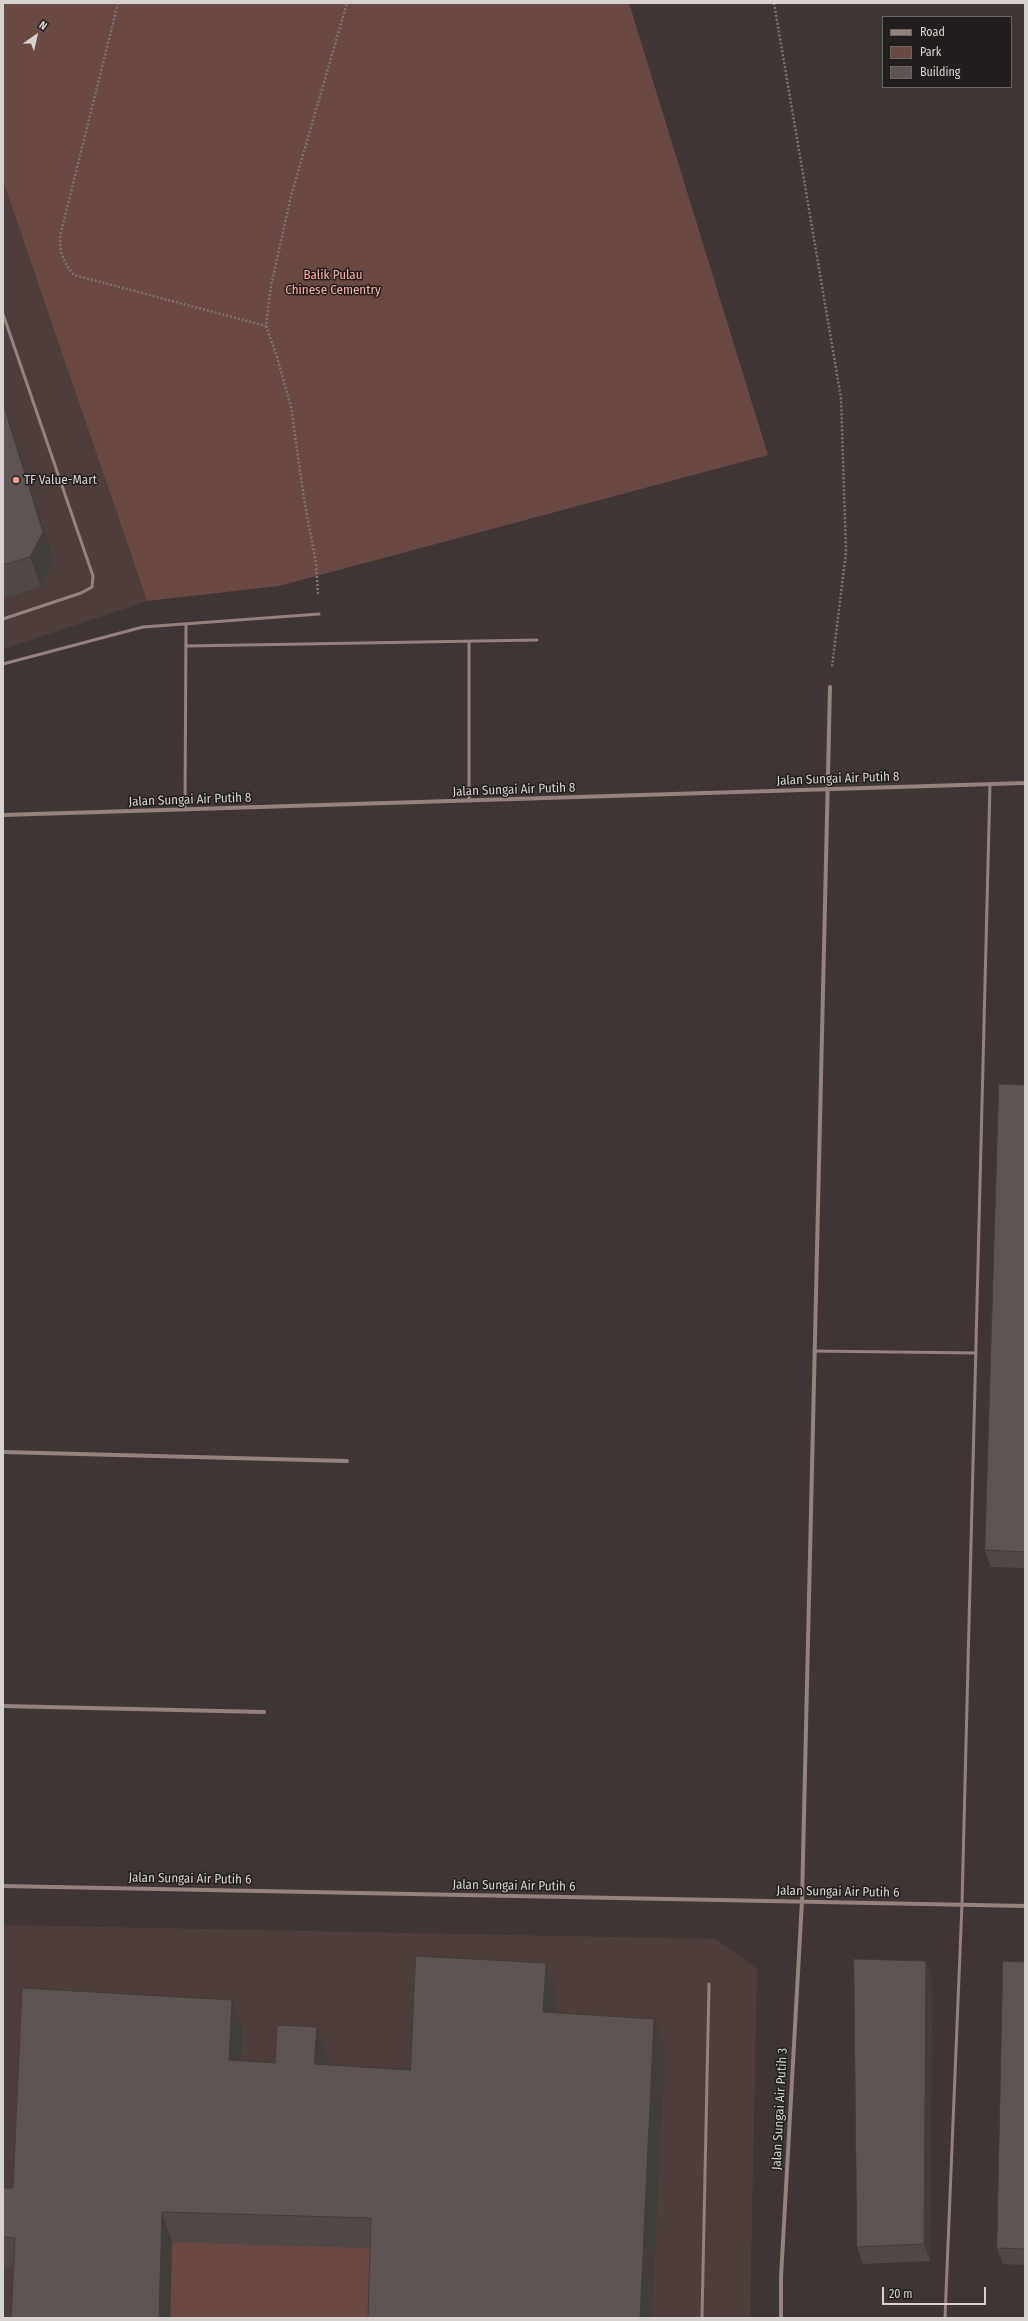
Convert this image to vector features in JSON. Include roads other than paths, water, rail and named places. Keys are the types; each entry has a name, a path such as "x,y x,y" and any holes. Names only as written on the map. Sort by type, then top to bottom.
{"street":[{"name":"Jalan Sungai Air Putih 3","path":"781,2318 780,2277 802,1901 830,687"},
{"name":"Jalan Sungai Air Putih 8","path":"3,815 185,811 1025,783"},
{"path":"3,1452 347,1461"},
{"path":"3,1706 264,1712"},
{"name":"Jalan Sungai Air Putih 6","path":"3,1886 1025,1906"}],"lane":[{"path":"3,314 93,576 92,587 82,593 3,619"},
{"path":"3,664 143,626 320,614"},
{"path":"185,811 186,624"},
{"path":"186,646 537,640"},
{"path":"469,641 469,802"},
{"path":"944,2318 962,1904 990,784"},
{"path":"814,1352 976,1352"},
{"path":"702,2318 709,1984"}],"place":[{"name":"TF Value-Mart","path":"16,480"}],"park label":[{"name":"Balik Pulau Chinese Cementry","path":"333,282"}]}
